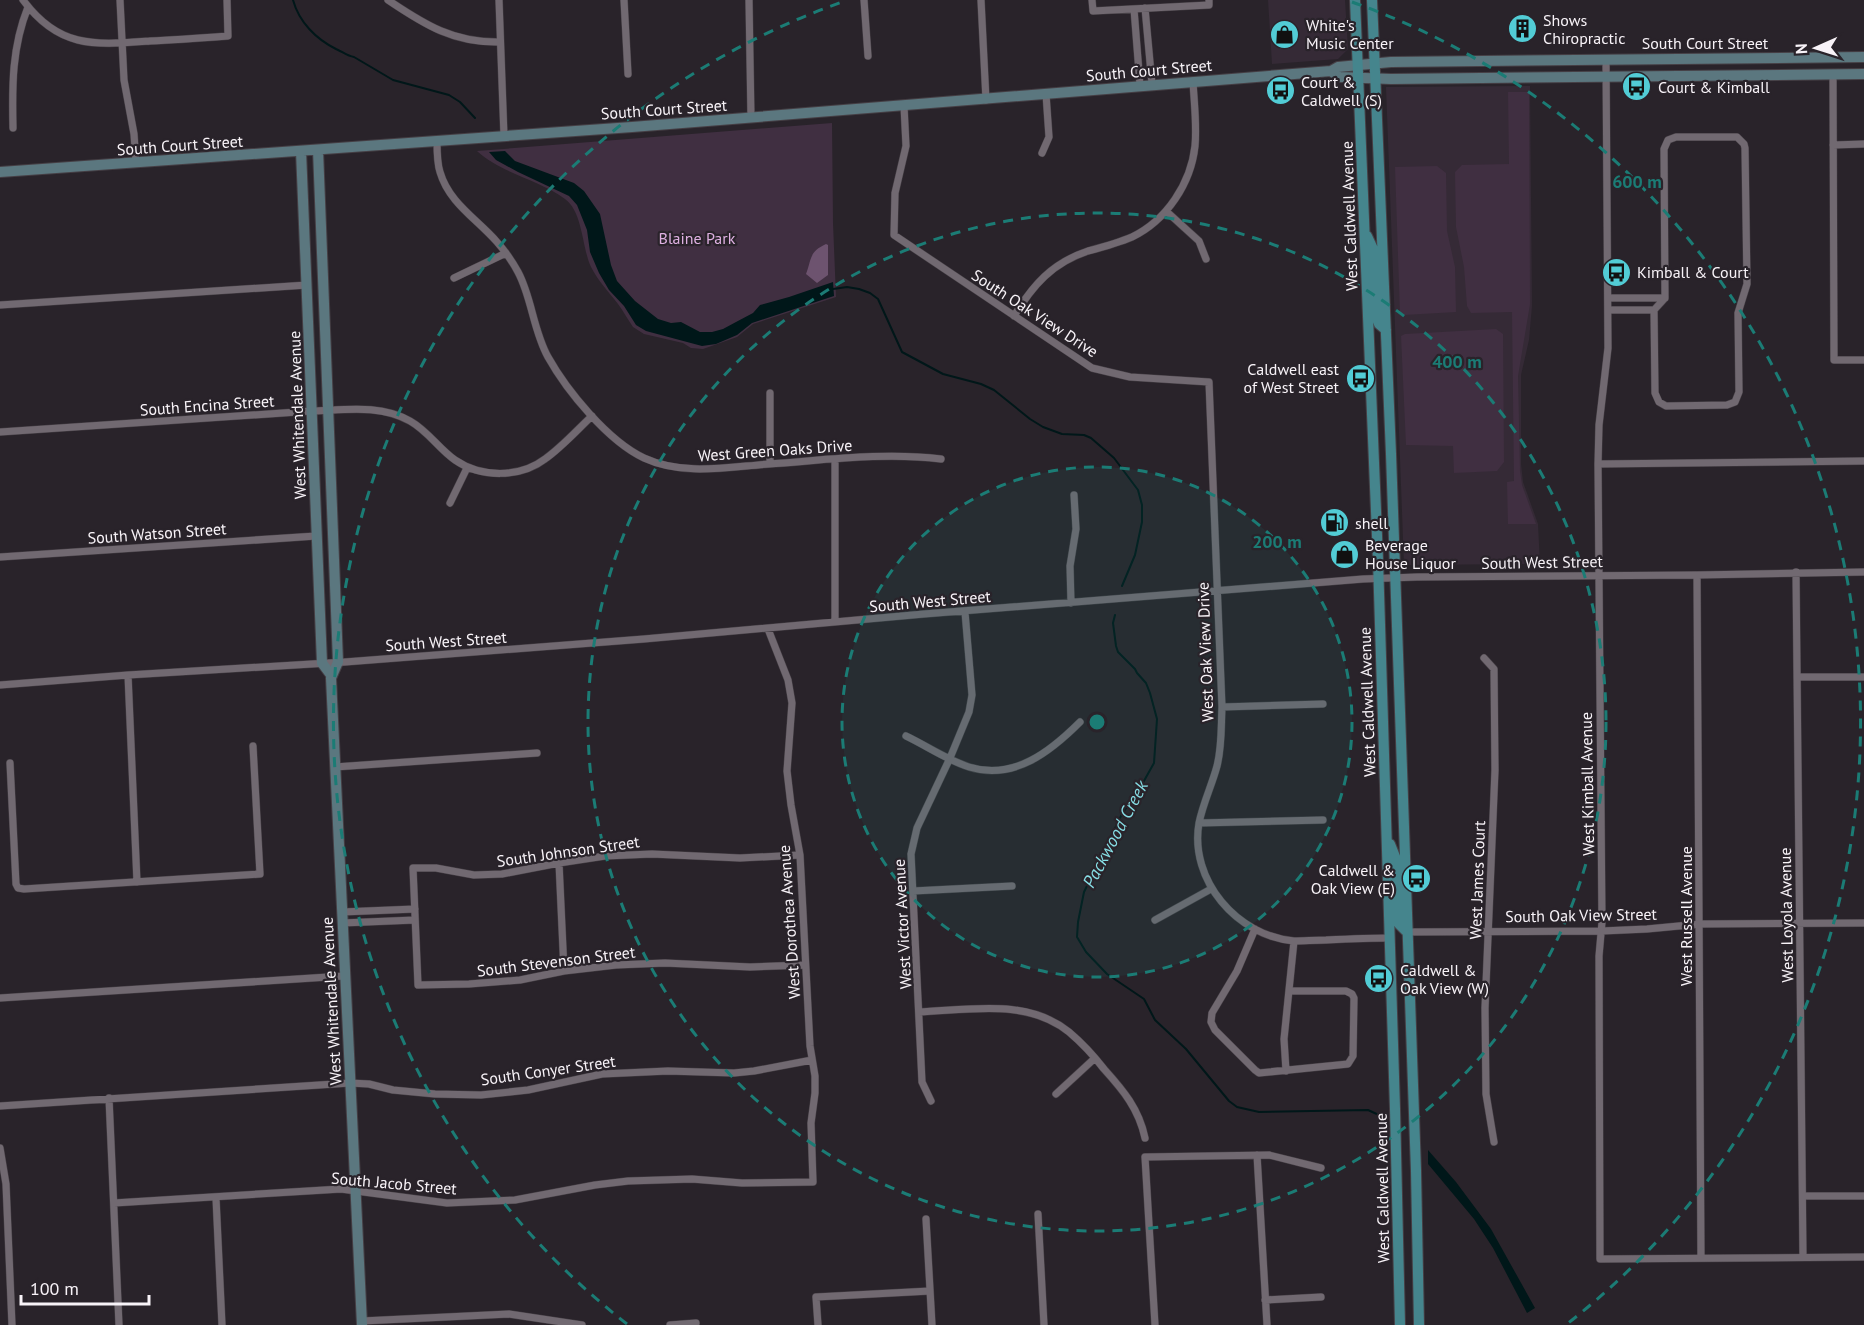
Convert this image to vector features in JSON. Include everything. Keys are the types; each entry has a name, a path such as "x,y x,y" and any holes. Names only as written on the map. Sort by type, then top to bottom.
{"main road":[{"name":"West Caldwell Avenue","path":"1355,0 1378,579 1400,1325"},
{"name":"West Caldwell Avenue","path":"1372,0 1395,578 1416,1171 1419,1325"},
{"path":"1365,232 1374,252 1377,318 1379,324 1386,330"},
{"path":"1386,834 1396,859 1399,924 1407,932"}],"street":[{"path":"120,0 124,80 134,134 136,163"},
{"path":"25,3 46,26 68,37 90,44 228,36 227,0"},
{"path":"388,0 438,31 472,41 500,42"},
{"path":"498,0 504,136"},
{"path":"624,0 628,74"},
{"path":"749,0 751,118"},
{"path":"864,0 868,56"},
{"path":"981,0 986,99"},
{"path":"1092,0 1092,11 1209,2"},
{"path":"13,128 14,61 25,3"},
{"path":"1145,8 1146,85"},
{"path":"1134,9 1146,85"},
{"name":"South Court Street","path":"0,172 904,106 1330,71 1338,67 1358,65 1606,59 1864,57"},
{"name":"West Kimball Avenue","path":"1606,59 1607,366 1599,425 1598,464 1602,931 1599,956 1600,1259 1701,1258"},
{"name":"South Court Street","path":"1330,71 1339,77 1359,78 1864,74"},
{"path":"1833,75 1834,360 1864,360"},
{"path":"1014,316 1030,292 1048,272 1069,259 1133,236 1152,224 1174,201 1192,163 1195,129 1193,81"},
{"path":"1042,153 1049,137 1046,94"},
{"name":"South Oak View Drive","path":"904,106 906,146 895,193 894,235 1092,368 1130,377 1209,382"},
{"path":"1676,137 1737,137 1745,148 1747,284 1738,311 1739,392 1735,402 1727,405 1666,406 1659,402 1655,393 1654,310 1665,298 1665,144 1676,137"},
{"name":"West Green Oaks Drive","path":"437,141 440,172 447,188 454,200 506,253 528,296 536,330 547,356 561,378 592,416 624,446 645,458 686,470 893,455 941,459"},
{"path":"1833,145 1864,144"},
{"name":"West Whitendale Avenue","path":"318,150 338,662"},
{"name":"West Whitendale Avenue","path":"301,151 322,663"},
{"path":"1166,210 1199,241 1206,259"},
{"path":"454,278 506,253"},
{"path":"0,305 307,285"},
{"path":"1608,298 1665,298"},
{"path":"1608,310 1654,310"},
{"name":"West Oak View Drive","path":"1209,382 1222,707 1221,741 1217,767 1199,823 1198,838 1200,855 1211,889 1228,910 1255,929"},
{"path":"770,393 770,464"},
{"name":"South Encina Street","path":"0,432 312,411 377,410 410,421 427,432 446,453 467,468 495,474 528,469 544,461 592,416"},
{"path":"835,459 835,622"},
{"path":"1598,464 1864,461"},
{"path":"450,502 467,468"},
{"path":"1071,603 1070,566 1076,529 1074,495"},
{"name":"South Watson Street","path":"0,557 316,536"},
{"name":"West Loyola Avenue","path":"1796,572 1803,1257"},
{"name":"South West Street","path":"0,685 768,629 1378,579 1864,572"},
{"name":"West Russell Avenue","path":"1697,575 1701,1258"},
{"name":"West Victor Avenue","path":"931,1101 922,1082 911,854 916,828 950,758 969,712 972,695 965,612"},
{"name":"West Dorothea Avenue","path":"768,629 788,680 792,704 787,771 800,855 805,965 815,1076 811,1123 813,1182"},
{"name":"West James Court","path":"1484,658 1494,669 1495,770 1485,1008 1486,1094 1494,1142"},
{"path":"322,663 331,675 338,662"},
{"path":"128,675 137,882"},
{"name":"West Whitendale Avenue","path":"331,675 362,1323"},
{"path":"1797,677 1864,677"},
{"path":"1222,707 1323,704"},
{"path":"906,736 970,767 988,770 1005,769 1041,756 1080,722"},
{"path":"10,763 18,888 260,874 253,746"},
{"path":"335,768 537,753"},
{"path":"1199,823 1323,820"},
{"name":"South Johnson Street","path":"415,909 413,868 436,868 483,875 502,874 606,856 652,854 740,858 800,855"},
{"path":"560,863 564,971"},
{"path":"913,891 1012,886"},
{"path":"1155,921 1211,889"},
{"path":"415,909 416,920 342,918 415,909"},
{"name":"South Stevenson Street","path":"416,920 418,984 510,981 564,971 616,965 665,963 750,967 805,965"},
{"name":"South Oak View Street","path":"1407,932 1602,931 1700,924 1864,923"},
{"path":"1290,991 1347,991 1352,994 1354,998 1353,1056 1346,1065 1259,1073 1215,1030 1211,1022 1212,1013 1237,971 1255,929 1274,937 1294,940 1390,938"},
{"path":"1286,1071 1284,1039 1294,940"},
{"path":"0,998 344,976"},
{"path":"919,1012 1006,1008 1041,1015 1056,1023 1070,1033 1095,1058 1127,1095 1142,1124 1145,1138"},
{"path":"1056,1094 1095,1058"},
{"name":"South Conyer Street","path":"0,1106 351,1083 435,1094 481,1095 528,1090 602,1074 668,1071 735,1073 812,1060"},
{"path":"109,1098 119,1325"},
{"path":"0,1148 6,1184 12,1325"},
{"path":"1257,1155 1267,1325"},
{"path":"1155,1325 1145,1157 1257,1155 1284,1158 1321,1168"},
{"name":"South Jacob Street","path":"114,1203 341,1189 447,1203 515,1200 628,1181 692,1179 764,1184 813,1182"},
{"path":"1804,1196 1864,1196"},
{"path":"216,1198 222,1325"},
{"path":"1038,1214 1044,1325"},
{"path":"926,1219 932,1325"},
{"path":"1701,1258 1864,1257"},
{"path":"818,1325 816,1297 930,1291"},
{"path":"1265,1300 1321,1297"},
{"path":"362,1323 478,1314 509,1314 537,1321 582,1325"},
{"path":"670,1325 696,1323"}],"shaded area":[{"path":"1268,0 1345,0 1348,49 1338,59 1272,64"},
{"path":"1530,86 1532,306 1529,340 1521,375 1521,464 1523,482 1538,524 1540,564 1404,565 1386,87"},
{"path":"505,151 515,161 574,183 584,191 600,214 611,265 617,281 635,301 658,319 671,323 681,322 700,332 712,332 723,329 753,313 760,305 833,282 834,296 752,323 737,335 716,344 702,346 646,331 636,325 599,273 590,252 587,230 577,205 569,196 496,160 489,152"},
{"path":"826,244 828,245 828,275 817,283 806,274 814,253"},
{"path":"1428,1150 1456,1182 1491,1229 1535,1308 1527,1313 1493,1248 1474,1219 1428,1164"}],"green space":[{"path":"1508,92 1529,92 1530,304 1518,376 1520,471 1522,485 1536,524 1508,524 1507,482 1514,481 1512,312 1471,313 1467,306 1464,267 1456,227 1455,172 1462,165 1509,164"},
{"name":"Blaine Park","path":"832,123 836,297 753,324 737,337 703,349 691,348 683,343 644,334 633,327 591,267 579,221 571,205 554,192 497,165 477,151"},
{"path":"1437,166 1446,173 1447,231 1455,267 1456,312 1404,315 1400,314 1395,167"},
{"path":"1496,329 1503,334 1504,462 1497,471 1454,473 1453,446 1406,445 1401,336"}],"waterway":[{"name":"Packwood Creek","path":"293,0 304,23 329,45 393,80 449,95 460,102 475,118"},
{"name":"Packwood Creek","path":"833,289 847,287 859,289 878,299 902,352 943,374 981,384 994,390 1043,427 1062,434 1084,435 1091,438 1114,458 1138,490 1142,505 1142,522 1135,555 1122,586"},
{"name":"Packwood Creek","path":"1115,615 1113,623 1118,652 1146,683 1157,719 1154,763 1122,814 1084,892 1077,937 1086,952 1107,974 1144,999 1155,1020 1186,1049 1229,1101 1237,1107 1259,1112 1368,1110 1381,1116"}],"place":[{"name":"Shows Chiropractic","path":"1522,29"},
{"name":"White's Music Center","path":"1285,34"},
{"name":"Court & Kimball","path":"1637,87"},
{"name":"Court & Caldwell (S)","path":"1280,91"},
{"name":"Kimball & Court","path":"1616,272"},
{"name":"Caldwell east of West Street","path":"1360,378"},
{"name":"shell","path":"1334,523"},
{"name":"Beverage House Liquor","path":"1344,554"},
{"name":"Caldwell & Oak View (E)","path":"1416,879"},
{"name":"Caldwell & Oak View (W)","path":"1379,979"}]}
